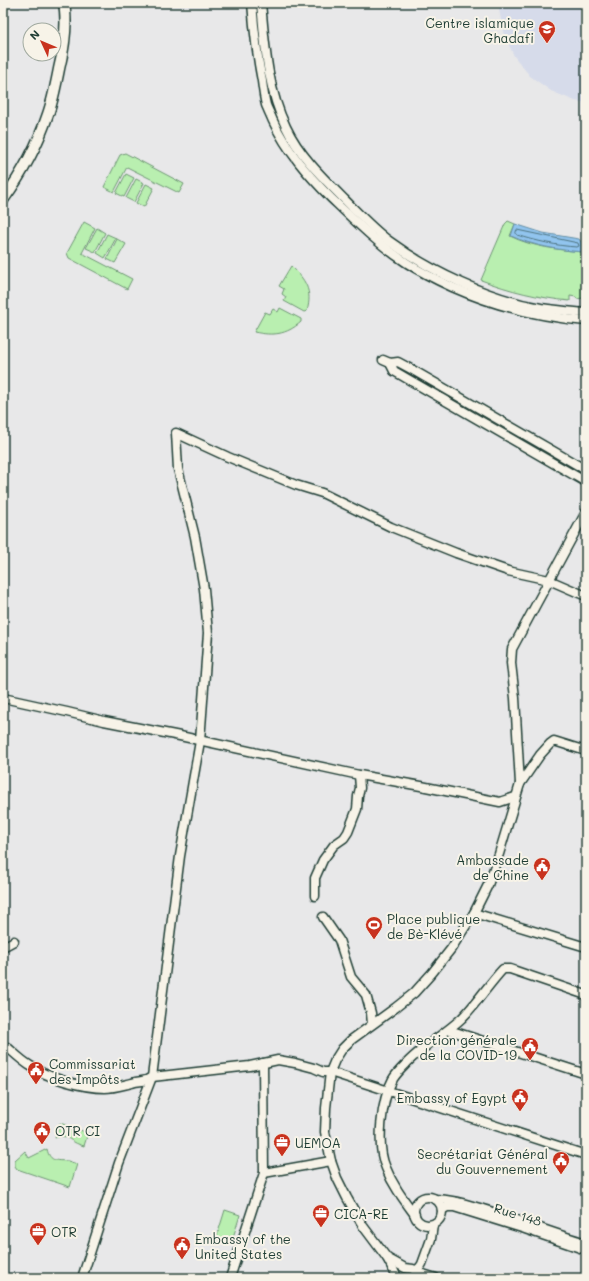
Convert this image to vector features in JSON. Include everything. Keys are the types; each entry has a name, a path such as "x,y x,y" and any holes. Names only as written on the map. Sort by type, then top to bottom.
{"main road":[{"path":"3,200 29,160 48,114 64,48 66,15 64,3"}],"street":[{"path":"252,3 256,47 266,105 279,133 297,161 314,181 368,233 406,263 432,278 466,293 503,307 534,314 586,321"},
{"path":"260,3 269,78 278,109 286,128 307,160 335,190 389,240 443,274 476,288 521,303 540,308 586,313"},
{"path":"586,470 411,369 398,362 387,362 394,371 400,375 586,482"},
{"path":"82,1278 119,1163 152,1077 180,856 200,741 208,633 204,589 195,537 178,469 176,433 228,458 296,485 322,493 391,527 456,553 508,571 549,580 586,596"},
{"path":"520,784 515,698 511,663 512,650 586,512"},
{"path":"3,698 111,723 359,775 500,802 515,798"},
{"path":"405,1268 397,1277 387,1258 363,1226 346,1198 337,1178 331,1161 325,1132 330,1072 342,1049 351,1040 414,993 451,949 474,912 488,885 520,784 540,756 552,742 557,742 586,751"},
{"path":"315,896 315,878 323,860 334,845 344,838 358,809 358,796 360,788 359,775"},
{"path":"474,912 586,947"},
{"path":"323,917 339,940 351,977 366,995 372,1013 372,1024"},
{"path":"3,947 14,941"},
{"path":"433,1225 425,1225 419,1222 392,1182 385,1167 380,1138 388,1091 394,1078 406,1063 449,1030 478,1001 503,969 510,969 586,995"},
{"path":"449,1030 586,1074"},
{"path":"3,1046 7,1047 28,1065 44,1074 66,1082 104,1088 147,1081 152,1077 250,1066 278,1060 295,1063 324,1072 330,1072 586,1155"},
{"path":"230,1278 264,1173 263,1063"},
{"path":"264,1173 331,1161"},
{"path":"415,1215 415,1207 419,1201 426,1198 444,1199 508,1217 550,1234 586,1243"},
{"path":"417,1274 422,1264 433,1225 441,1217 441,1205 434,1199"},
{"name":"Rue 148","path":"442,1210 447,1207 454,1207 550,1234 586,1250"},
{"path":"387,1258 405,1268 409,1268 417,1274 423,1274 436,1278"}],"shaded area":[{"name":"Centre islamique Ghadafi","path":"498,3 586,3 586,103 575,101 551,91 530,76 514,56 503,32"}],"green space":[{"path":"125,153 184,184 179,193 127,167 114,192 104,187 120,155"},
{"path":"126,174 134,178 124,197 116,193"},
{"path":"136,179 144,183 134,202 126,198"},
{"path":"146,184 154,188 144,207 136,203"},
{"path":"508,221 515,224 510,236 518,240 546,247 583,252 583,298 577,299 576,297 570,296 570,301 547,298 503,288 481,280 505,224"},
{"path":"84,222 95,228 82,253 132,279 127,289 69,258 67,253"},
{"path":"97,228 105,233 95,252 86,248"},
{"path":"107,234 116,238 105,258 97,253"},
{"path":"117,239 126,244 115,263 107,259"},
{"path":"291,266 304,281 308,291 309,304 307,311 304,312 284,301 286,297 282,294 284,289 279,286"},
{"path":"280,308 301,319 301,322 285,332 267,334 254,332 265,312 270,314 273,309 278,312"},
{"path":"60,1123 88,1133 84,1146 65,1137 61,1136 55,1138"},
{"path":"47,1149 52,1159 77,1164 70,1187 17,1169 15,1166 15,1160 25,1151 29,1158"},
{"path":"225,1210 240,1215 231,1244 216,1239"}],"water":[{"path":"515,224 543,233 579,239 582,243 583,252 546,247 511,236"}],"place":[{"name":"Centre islamique Ghadafi","path":"547,44"},
{"name":"Ambassade de Chine","path":"542,881"},
{"name":"Place publique de Bè-Klévé","path":"374,940"},
{"name":"Direction générale de la COVID-19","path":"530,1061"},
{"name":"Commissariat des Impôts","path":"36,1085"},
{"name":"Embassy of Egypt","path":"520,1112"},
{"name":"OTR CI","path":"42,1145"},
{"name":"UEMOA","path":"282,1157"},
{"name":"Secrétariat Général du Gouvernement","path":"561,1175"},
{"name":"CICA-RE","path":"321,1228"},
{"name":"OTR","path":"38,1246"},
{"name":"Embassy of the United States","path":"182,1260"}]}
